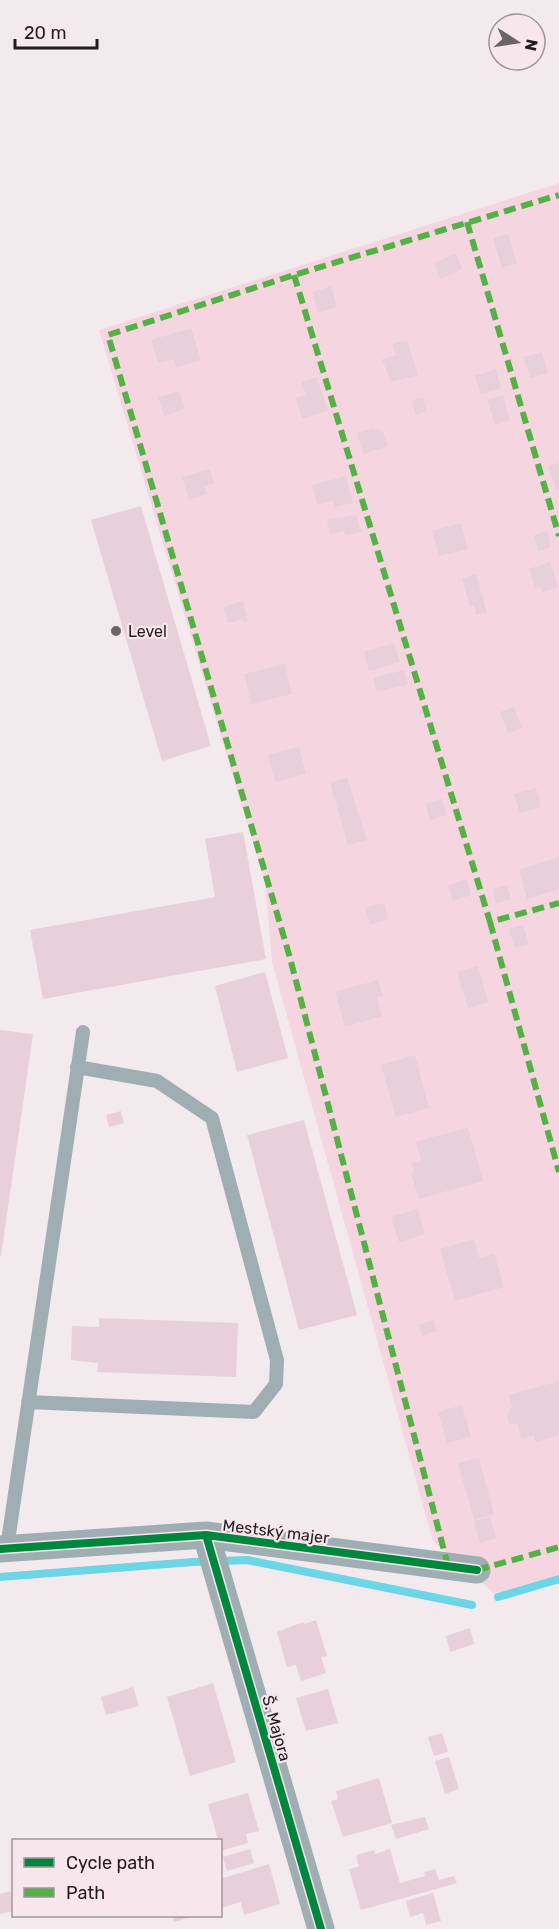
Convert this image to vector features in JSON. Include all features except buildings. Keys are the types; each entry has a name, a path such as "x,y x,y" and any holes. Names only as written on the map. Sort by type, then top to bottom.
{"street":[{"name":"Mestský majer","path":"4,1549 206,1535 477,1570"},
{"name":"Š. Majora","path":"206,1535 321,1929"}],"lane":[{"path":"4,1549 83,1032"},
{"path":"28,1402 254,1412 276,1384 278,1360 212,1118 158,1081 77,1067"}],"shaded area":[{"path":"559,183 559,1582 494,1593 433,1541 272,962 265,883 99,330"}],"waterway":[{"path":"0,1577 247,1560 472,1605"},
{"path":"498,1597 559,1579"}],"marked path":[{"path":"448,1566 290,958 108,335 294,275 559,195"},
{"path":"467,222 559,536"},
{"path":"294,275 490,922 559,903"},
{"path":"490,922 559,1172"},
{"path":"477,1570 559,1547"}],"cycle path":[{"path":"206,1535 321,1929"},
{"path":"0,1549 206,1535 477,1570"}],"place":[{"name":"Level","path":"116,631"}]}
